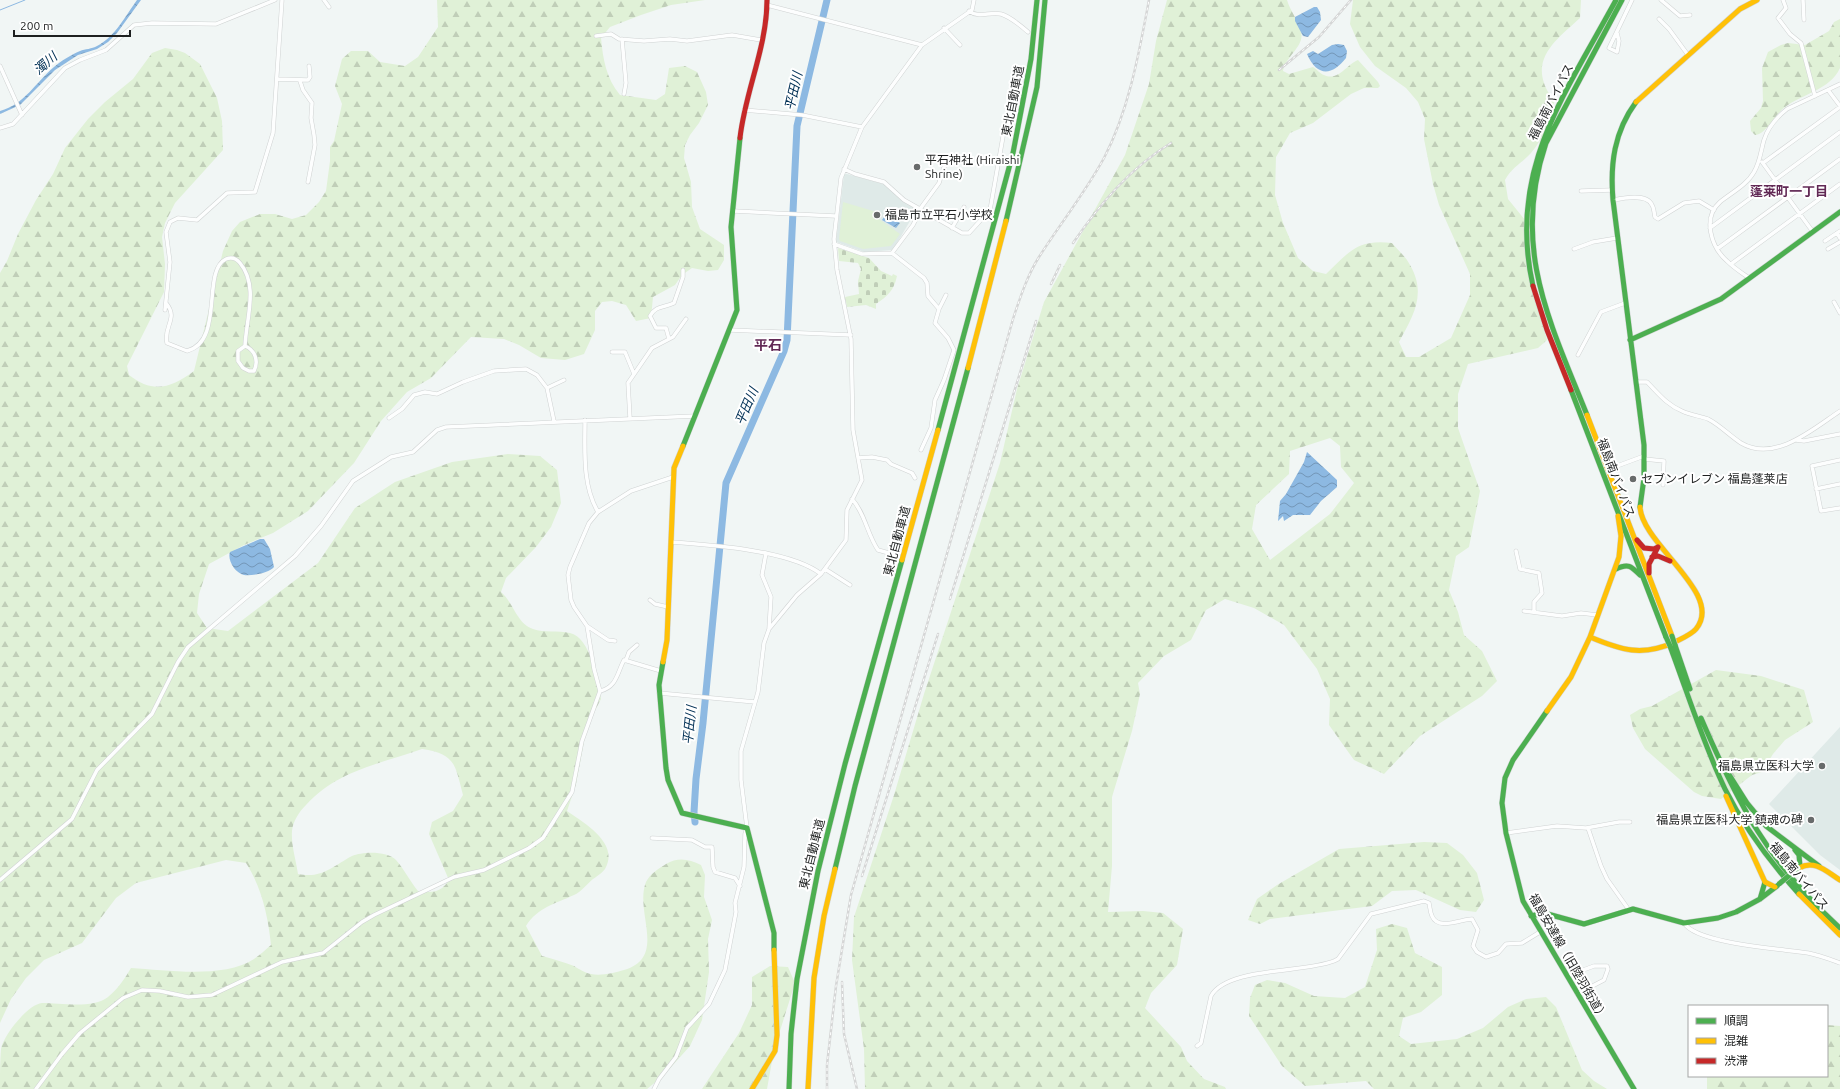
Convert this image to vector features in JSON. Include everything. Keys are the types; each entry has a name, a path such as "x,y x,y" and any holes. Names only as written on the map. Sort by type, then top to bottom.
{"main road":[{"name":"東北自動車道","path":"789,1089 793,1014 808,915 840,784 1013,153 1031,59 1036,0"},
{"name":"東北自動車道","path":"808,1089 814,978 824,916 855,786 1001,244 1036,87 1045,0"},
{"name":"福島南バイパス","path":"1616,0 1549,123 1540,144 1529,186 1526,223 1530,270 1539,305 1551,340 1617,507 1666,637 1672,646 1716,754 1732,789 1758,832 1792,878 1840,928"},
{"name":"福島南バイパス","path":"1622,0 1546,143 1539,164 1532,208 1533,253 1539,287 1557,340 1609,469 1626,519 1672,636 1672,646 1705,739 1726,790 1750,831 1794,889 1840,935"},
{"path":"1590,637 1631,652 1643,652 1689,637 1700,626 1703,615 1700,598 1684,574 1658,547 1644,525 1640,511 1644,458 1613,200 1611,180 1613,154 1627,114 1636,102 1740,9 1757,0"},
{"path":"752,1089 777,1045 773,968 774,933 747,828 690,816 682,812 668,780 659,693 666,640 674,468 737,310 736,282 731,239 744,110 766,18 767,2"},
{"path":"1630,340 1707,306 1749,278 1840,212"},
{"name":"福島安達線（旧陸羽街道）","path":"1617,507 1621,536 1616,569 1597,615 1590,637 1571,677 1510,766 1505,778 1502,795 1506,833 1520,894 1540,932 1634,1089"},
{"path":"1626,519 1641,547 1650,549 1658,547"},
{"path":"1654,591 1648,567 1658,547"},
{"path":"1652,557 1658,556 1670,560"},
{"path":"1616,569 1624,566 1632,566 1638,572 1648,590"},
{"path":"1705,739 1720,784 1765,882 1760,900"},
{"path":"1716,754 1751,810 1781,839 1797,851 1799,867"},
{"path":"1781,839 1840,880"},
{"path":"1531,916 1544,913 1584,924 1629,910 1648,913 1684,923 1718,918 1736,912 1760,900 1799,867 1809,864 1819,866"},
{"path":"1765,882 1777,886"}],"street":[{"path":"0,128 13,124 65,68 80,60 106,50 134,25 152,23 216,24 275,0"},
{"path":"165,310 170,262 166,232 167,225 174,218 197,220 227,193 255,192 271,143 278,80 282,0"},
{"path":"324,0 329,7"},
{"path":"769,629 797,595 821,574 846,540 847,510 862,480 853,430 850,335 837,270 834,244 838,189 844,169 862,126 922,45 944,28 969,12 973,8 974,0"},
{"path":"1617,33 1619,41 1616,52 1609,48 1632,0"},
{"path":"1661,0 1680,16 1690,15"},
{"path":"1783,0 1786,8 1778,18 1790,34 1801,43 1814,96"},
{"path":"1803,0 1804,20"},
{"path":"767,2 826,20 922,45"},
{"path":"969,12 978,15 993,13 1009,17 1028,32"},
{"path":"1659,19 1669,29 1688,55"},
{"path":"944,28 960,45"},
{"path":"596,36 611,34 619,39 644,41 670,39 687,41 732,35 761,40"},
{"path":"622,39 626,83 624,94"},
{"path":"0,66 22,115"},
{"path":"278,80 300,81 310,78 309,66"},
{"path":"300,81 305,94 312,103 310,118 314,135 314,145 308,182"},
{"path":"1749,278 1731,264 1717,249 1711,236 1710,228 1714,210 1719,203 1748,180 1754,172 1760,158 1764,138 1776,118 1787,109 1840,84"},
{"path":"1763,163 1840,107 1828,90"},
{"path":"844,169 855,174 884,182 904,200 952,228 962,233 969,233 990,210 1007,114 1010,109 1014,109"},
{"path":"744,110 796,114 862,126"},
{"path":"1710,228 1840,132"},
{"path":"1760,158 1813,232"},
{"path":"1717,249 1840,159"},
{"path":"892,253 913,224 920,209 939,183 946,161"},
{"path":"1731,264 1840,184"},
{"path":"1581,191 1612,190"},
{"path":"1613,200 1640,198 1649,201 1653,206 1655,217 1658,219 1684,203 1699,201 1714,210"},
{"path":"952,228 964,207"},
{"path":"734,211 835,216"},
{"path":"1825,241 1839,232 1840,238"},
{"path":"1574,248 1593,242 1617,238"},
{"path":"1828,249 1840,242"},
{"path":"834,244 862,254 892,253 924,278 927,283 928,296 939,309"},
{"path":"166,303 172,312 172,317 166,331 167,343 186,351 198,346 204,339 208,328 212,292 218,266 226,259 230,258 238,260 243,267 250,287 250,312 245,346 238,351 240,365 246,370 254,370 256,361 254,353 251,349 245,346"},
{"path":"669,339 666,328 656,328 651,321 650,316 659,307 674,303 683,277 683,270"},
{"path":"921,450 933,421 936,397 944,380 954,350 948,338 935,323 939,309 946,295"},
{"path":"1834,302 1840,313"},
{"path":"1578,355 1601,312 1625,303"},
{"path":"630,418 628,384 652,348 669,339 677,332 686,319"},
{"path":"730,330 850,335"},
{"path":"612,352 625,352 634,374"},
{"path":"389,418 402,409 414,395 425,392 437,394 463,382 494,371 529,370 537,375 547,388 554,422"},
{"path":"547,388 564,380"},
{"path":"1636,382 1647,382 1667,402 1682,411 1708,419 1741,443 1754,449 1784,445 1796,440 1840,411"},
{"path":"0,880 72,819 97,770 152,714 178,662 188,647 295,556 321,526 353,481 391,457 413,452 440,428 585,420 696,416"},
{"path":"585,420 586,467 591,498 598,512"},
{"path":"1796,440 1804,441 1840,434"},
{"path":"858,458 864,457 887,460 891,464 912,473 915,478"},
{"path":"1609,469 1644,458 1664,461 1663,485"},
{"path":"1840,460 1812,466 1820,511 1840,508"},
{"path":"615,641 608,640 587,626 572,604 569,571 589,523 598,512 631,491 673,477"},
{"path":"1816,488 1840,484"},
{"path":"852,499 859,506 862,520 878,550 896,555"},
{"path":"671,542 755,550 792,561 821,574"},
{"path":"1516,550 1520,569 1539,573 1542,593 1534,602 1534,612"},
{"path":"654,1089 659,1079 676,1057 687,1028 709,1004 725,970 734,928 735,903 744,868 745,834 747,828 741,780 741,750 760,681 762,652 769,629 771,597 762,575 766,553"},
{"path":"825,569 850,585"},
{"path":"650,600 655,604 668,607"},
{"path":"1524,611 1562,616 1581,613 1597,615"},
{"path":"36,1089 62,1054 80,1034 123,998 142,990 160,991 188,997 212,995 282,962 324,953 362,922 374,915 454,876 484,870 513,857 543,838 572,792 582,741 600,691 594,669 587,626"},
{"path":"600,691 610,687 614,683 629,652 637,645"},
{"path":"626,660 661,671"},
{"path":"659,693 755,702"},
{"path":"1506,833 1557,826 1588,828 1619,822 1630,822"},
{"path":"1588,828 1607,879 1629,910"},
{"path":"652,838 692,840 705,847 712,847 713,867 715,872 735,878 740,886"},
{"path":"1197,1046 1201,1043 1214,991 1223,984 1245,976 1334,961 1338,959 1368,918 1375,912 1424,901 1429,903 1432,916 1437,921 1452,924 1472,919 1478,930 1473,946 1477,952 1486,957 1498,953 1508,944 1522,943 1540,932"},
{"path":"1684,923 1696,933 1750,946 1808,953 1840,963"},
{"path":"1567,976 1594,966 1607,966 1608,969 1604,980 1577,994"}],"shaded area":[{"name":"福島市立平石小学校","path":"844,174 887,185 900,198 917,209 893,250 864,252 836,242"},
{"name":"福島県立医科大学","path":"1840,727 1840,870 1820,855 1769,804"}],"green space":[{"path":"437,0 705,0 671,5 641,15 610,27 601,38 608,75 615,89 620,95 656,100 665,94 669,68 685,66 697,72 706,92 708,105 685,145 684,158 691,182 692,207 700,229 724,245 724,260 718,270 708,271 692,268 682,275 675,285 653,297 651,318 636,321 626,305 612,301 602,302 595,311 595,330 584,354 565,360 541,358 519,345 504,339 471,337 431,378 407,392 381,421 354,463 308,511 273,533 244,545 209,564 199,594 197,613 207,628 228,631 318,563 355,508 395,482 452,462 508,454 540,456 557,470 561,503 551,527 536,547 506,578 501,592 509,601 523,623 533,629 565,632 577,636 583,642 588,651 596,671 601,699 587,726 576,784 567,811 582,821 604,842 608,851 608,860 605,869 579,892 541,910 526,926 542,956 574,966 584,972 595,975 624,970 637,964 644,955 647,944 643,894 648,879 660,868 675,860 688,860 701,865 705,875 704,897 712,920 708,939 709,972 702,1020 690,1046 663,1076 647,1089 0,1089 1,1049 6,1036 23,1015 36,1005 42,1003 86,1004 102,1001 112,994 131,968 194,972 227,969 254,959 271,945 268,923 260,892 246,863 226,860 136,883 116,898 82,943 44,960 26,978 11,999 0,1023 0,273 7,261 18,234 36,200 53,174 65,148 88,119 105,102 133,79 152,53 165,48 185,53 200,64 217,98 222,121 223,150 175,203 165,223 162,237 165,264 164,292 127,366 129,375 146,385 154,387 170,385 186,377 194,371 223,251 232,231 240,222 260,214 275,214 292,219 306,215 319,202 326,191 330,161 330,147 334,141 342,104 335,86 342,59 351,51 368,51 380,62 405,66 418,57 438,27","holes":["422,749 442,754 452,763 458,776 463,795 453,811 432,822 429,834 449,880 443,887 439,890 431,892 418,891 396,860 381,853 357,854 327,871 314,875 298,874 292,842 292,831 295,820 301,811 318,793 346,776 375,764"]},
{"path":"1167,0 1287,0 1298,24 1301,37 1298,47 1283,71 1289,74 1313,67 1329,77 1342,72 1358,60 1378,82 1380,86 1378,88 1364,88 1351,94 1313,123 1290,133 1276,157 1275,195 1283,223 1298,258 1313,271 1326,274 1348,253 1362,245 1370,243 1392,243 1402,254 1415,276 1418,295 1413,314 1399,342 1406,357 1419,357 1451,338 1470,295 1470,274 1439,205 1424,139 1425,119 1418,102 1406,88 1375,66 1360,47 1350,24 1353,0 1581,0 1580,18 1551,46 1543,63 1542,73 1544,83 1554,102 1546,129 1536,147 1514,168 1505,180 1508,199 1525,220 1533,293 1547,340 1538,348 1468,364 1458,394 1458,428 1480,491 1469,547 1456,556 1449,590 1458,612 1464,635 1482,651 1497,681 1482,696 1420,736 1384,774 1354,760 1329,725 1330,699 1317,669 1284,625 1254,608 1225,599 1206,610 1191,640 1164,656 1138,683 1140,694 1132,731 1112,797 1112,866 1108,912 1143,911 1163,913 1183,929 1177,965 1151,993 1145,1008 1181,1047 1187,1061 1204,1079 1225,1087 1226,1089 865,1089 864,1049 852,960 854,917 894,795 924,694 1000,463 1017,389 1044,302 1125,155 1149,84 1156,41","holes":["1330,438 1340,446 1341,467 1354,483 1330,514 1270,560 1252,529 1256,505 1289,474 1290,451"]},
{"path":"1840,19 1840,68 1830,82 1792,102 1781,110 1763,132 1755,135 1751,131 1750,121 1761,108 1763,101 1762,68 1768,52 1788,43 1805,45 1829,31 1834,22"},
{"path":"843,202 880,213 879,219 900,234 891,246 863,249 840,241"},
{"path":"838,248 869,258 881,271 892,276 893,274 897,276 892,289 876,304 876,309 866,305 847,307 845,297 859,294 858,281 861,269 858,263 839,261"},
{"path":"1716,670 1761,676 1804,690 1813,722 1785,740 1773,754 1762,772 1752,775 1721,799 1702,796 1694,792 1645,749 1633,728 1630,715 1640,709 1652,706"},
{"path":"1424,842 1447,843 1463,855 1477,873 1484,900 1476,912 1460,910 1416,890 1392,891 1372,906 1270,919 1260,924 1248,920 1257,899 1277,885 1339,849"},
{"path":"1392,924 1407,928 1415,953 1442,967 1442,995 1421,1012 1403,1018 1399,1036 1411,1044 1457,1039 1483,1028 1508,1007 1526,999 1546,997 1556,1007 1582,1070 1594,1081 1607,1089 1374,1089 1366,1081 1305,1086 1282,1066 1249,1016 1250,998 1255,985 1267,980 1285,983 1314,996 1345,998 1365,987 1377,950 1376,929"},
{"path":"770,966 788,967 795,983 774,1050 767,1089 702,1089 739,1033 752,1005 752,977"},
{"path":"1828,1025 1840,1026 1840,1089 1707,1089 1707,1077 1828,1077"}],"water":[{"name":"濁川","path":"137,0 141,0 117,33 108,42 97,49 78,55 55,70 20,105 0,114 0,111 9,108 23,98 47,73 66,58 82,50 95,47 103,42 120,25"},
{"path":"1314,7 1317,7 1320,12 1321,20 1308,37 1303,36 1295,21 1295,17"},
{"path":"1332,45 1344,45 1347,51 1346,58 1341,64 1330,71 1320,70 1315,67 1307,54 1313,51 1318,54"},
{"path":"886,214 900,223 896,228 882,220"},
{"path":"1307,452 1337,480 1337,487 1321,501 1310,515 1293,515 1284,521 1283,516 1278,521 1280,501 1286,494 1304,462"},
{"path":"260,539 264,539 270,549 274,567 260,574 241,574 232,566 229,555 230,552"}],"waterway":[{"path":"0,10 25,0"},
{"name":"平田川","path":"695,822 694,812 696,779 703,723 726,483 784,351 787,340 797,126 827,0"}],"railway":[{"path":"827,1089 827,1065 836,986 851,895 1013,319 1024,287 1035,264 1089,184 1113,140 1127,101 1149,0"},
{"path":"1279,70 1319,37 1351,0"},
{"path":"1073,243 1094,214 1129,175 1171,143"},
{"path":"1051,284 1060,265"},
{"path":"950,599 1036,321"},
{"path":"862,876 938,634"},
{"path":"842,982 844,1034 857,1089"}],"traffic: fast":[{"path":"938,430 1013,153 1031,59 1037,0"},
{"path":"1006,221 1037,87 1045,0"},
{"path":"1533,286 1527,245 1528,206 1534,170 1545,136 1560,102 1616,0"},
{"path":"1587,415 1548,315 1539,282 1534,250 1532,216 1536,181 1546,143 1622,0"},
{"path":"1636,102 1618,137 1613,161 1612,187 1644,445 1644,478 1640,507"},
{"path":"683,446 737,310 731,227 740,138"},
{"path":"1630,340 1721,299 1840,212"},
{"path":"835,869 855,786 968,368"},
{"path":"1571,390 1666,637"},
{"path":"789,1089 791,1034 797,979 818,871 845,764 902,560"},
{"path":"1616,569 1629,566 1640,575"},
{"path":"1672,636 1675,645"},
{"path":"1666,637 1670,646"},
{"path":"1675,645 1690,689"},
{"path":"1670,646 1717,772 1732,803 1758,844 1799,894"},
{"path":"663,662 659,685 668,780 682,813 747,828 774,933 774,950"},
{"path":"1547,711 1513,760 1505,778 1502,803 1506,833 1523,901 1634,1089"},
{"path":"1701,718 1728,778 1758,831 1794,880 1815,904 1840,928"},
{"path":"1730,776 1747,803 1766,826 1819,866"},
{"path":"1795,850 1799,855 1800,866"},
{"path":"1779,884 1798,868"},
{"path":"1760,899 1765,882"},
{"path":"1531,916 1544,913 1584,924 1633,909 1684,923 1718,918 1736,912 1760,899 1777,886"}],"traffic: slow":[{"path":"1636,102 1740,9 1757,0"},
{"path":"968,368 1006,221"},
{"path":"1587,415 1672,636"},
{"path":"902,560 938,430"},
{"path":"663,662 667,640 674,468 683,446"},
{"path":"1590,637 1632,650 1663,647 1692,633 1696,629 1702,615 1700,601 1692,585 1654,537 1644,522 1640,507"},
{"path":"1547,711 1571,677 1590,637 1619,557 1621,536 1618,516"},
{"path":"1726,796 1765,882 1775,887"},
{"path":"1799,868 1810,865 1816,866 1826,870 1840,880"},
{"path":"808,1089 814,978 824,916 835,869"},
{"path":"1799,894 1840,935"},
{"path":"752,1089 775,1051 777,1035 774,950"}],"traffic: jam":[{"path":"740,138 746,104 760,52 766,18 767,0"},
{"path":"1533,286 1547,330 1571,390"},
{"path":"1637,540 1644,548 1654,549 1658,547"},
{"path":"1649,573 1649,564 1658,547"},
{"path":"1652,557 1658,556 1670,561"}],"place":[{"name":"平石神社 (Hiraishi Shrine)","path":"917,167"},
{"name":"福島市立平石小学校","path":"877,215"},
{"name":"セブンイレブン 福島蓬莱店","path":"1633,479"},
{"name":"福島県立医科大学","path":"1822,766"},
{"name":"福島県立医科大学 鎮魂の碑","path":"1811,820"}],"district":[{"name":"蓬莱町一丁目","path":"1789,191"},
{"name":"平石","path":"768,345"}]}
